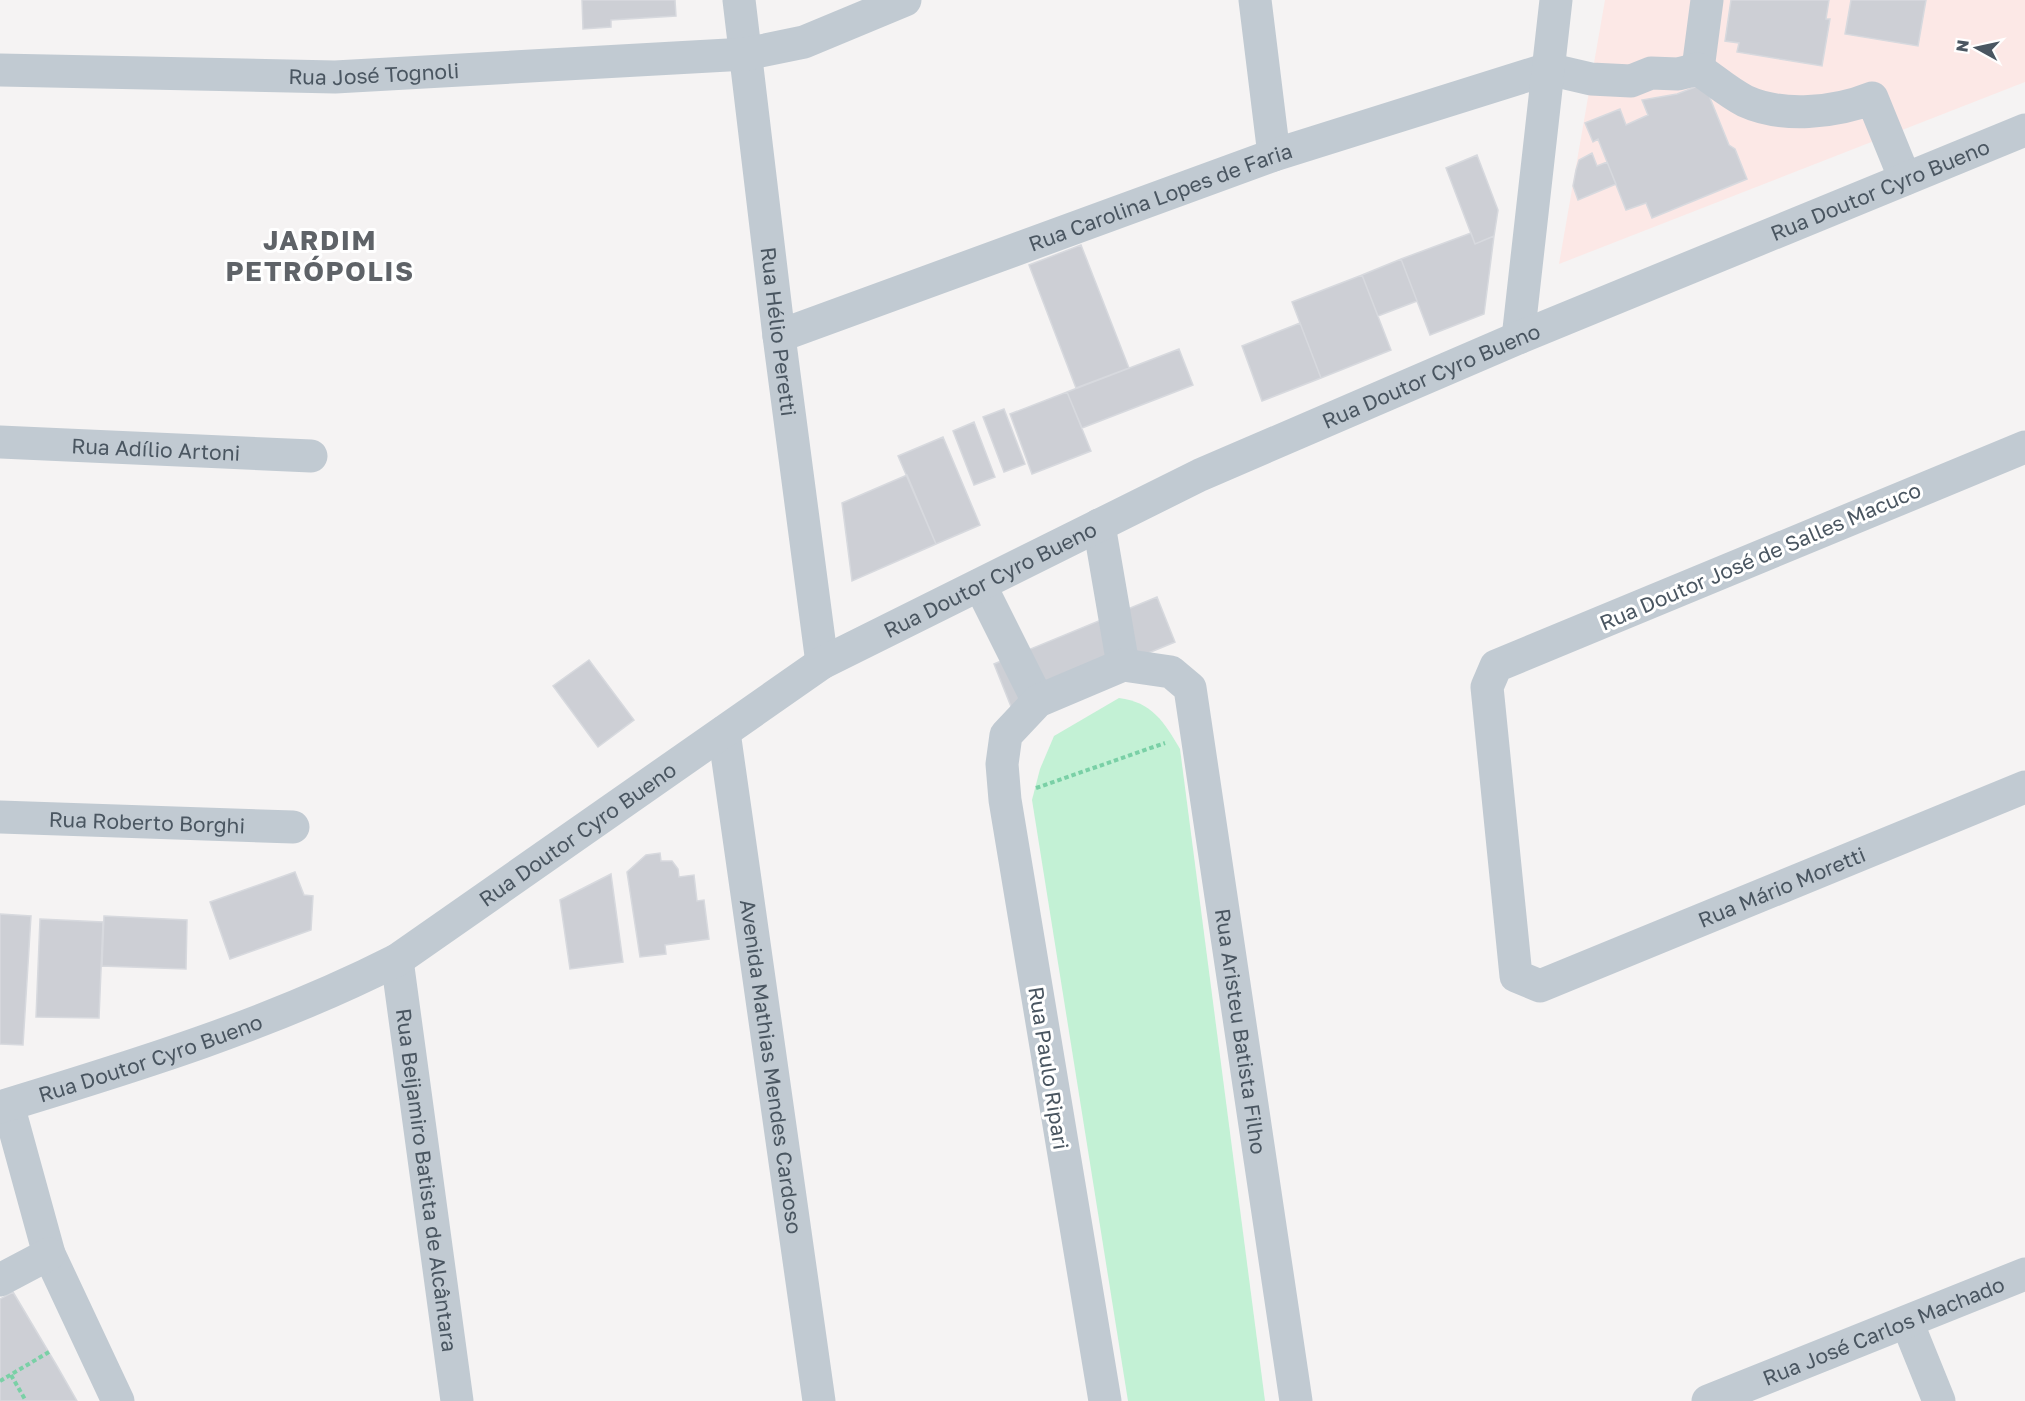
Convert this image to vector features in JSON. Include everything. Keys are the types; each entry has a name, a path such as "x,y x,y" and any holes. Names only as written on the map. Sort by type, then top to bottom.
{"street":[{"name":"Rua Hélio Peretti","path":"739,0 779,336 822,663"},
{"name":"Rua José Tognoli","path":"0,70 334,77 746,54 804,42 905,0"},
{"path":"1255,0 1274,155"},
{"path":"1518,338 1556,0"},
{"path":"1698,69 1707,0"},
{"path":"1548,69 1591,79 1631,81 1651,73 1678,74 1698,69 1746,101 1798,114 1858,104 1872,98 1905,179"},
{"name":"Rua Carolina Lopes de Faria","path":"779,336 1274,155 1548,69"},
{"name":"Rua Doutor Cyro Bueno","path":"4,1106 232,1032 342,988 397,960 822,663 1200,475 1518,338 2025,130"},
{"name":"Rua Adílio Artoni","path":"0,442 311,456"},
{"name":"Rua Doutor José de Salles Macuco","path":"1540,986 1516,976 1487,687 1496,666 2025,447"},
{"path":"980,585 1038,701 1124,665 1099,525"},
{"name":"Rua Aristeu Batista Filho","path":"1124,665 1171,672 1190,688 1296,1401"},
{"name":"Rua Paulo Ripari","path":"1038,701 1006,735 1002,764 1005,800 1104,1401"},
{"name":"Avenida Mathias Mendes Cardoso","path":"723,732 819,1401"},
{"name":"Rua Mário Moretti","path":"1540,986 2025,787"},
{"name":"Rua Roberto Borghi","path":"0,817 293,827"},
{"name":"Rua Beijamiro Batista de Alcântara","path":"397,960 457,1401"},
{"path":"4,1106 50,1254 118,1401"},
{"path":"0,1280 50,1254"},
{"name":"Rua José Carlos Machado","path":"1707,1401 2025,1274"},
{"path":"1907,1322 1939,1401"}],"path":[{"path":"1005,800 1197,732"},
{"path":"0,1381 49,1352"},
{"path":"11,1375 26,1401"}],"shaded area":[{"path":"1605,0 2025,0 2025,82 1559,264"}],"green space":[{"path":"1119,698 1130,700 1149,709 1162,722 1180,749 1265,1401 1128,1401 1032,800 1040,769 1054,736"}],"building":[{"path":"582,0 675,0 676,16 611,20 611,27 583,29"},
{"path":"1731,0 1829,0 1826,19 1830,19 1822,66 1737,52 1739,43 1725,41"},
{"path":"1851,0 1926,0 1918,46 1845,34"},
{"path":"1708,82 1710,98 1729,145 1735,149 1747,179 1652,218 1646,203 1626,210 1598,139 1593,142 1585,123 1620,109 1626,125 1648,115 1642,100 1677,94"},
{"path":"1592,153 1597,166 1607,162 1616,184 1578,200 1573,186 1576,170 1579,160"},
{"path":"1477,155 1498,210 1494,236 1475,244 1446,168"},
{"path":"1471,233 1475,244 1494,236 1484,314 1430,335 1401,259"},
{"path":"1081,245 1129,368 1076,388 1029,265"},
{"path":"1401,259 1417,301 1378,316 1362,275"},
{"path":"1362,275 1391,350 1321,378 1292,302"},
{"path":"1300,323 1321,378 1262,401 1242,346"},
{"path":"1179,349 1193,385 1082,428 1067,392"},
{"path":"1067,392 1091,451 1032,474 1010,414"},
{"path":"1004,409 1025,464 1004,472 983,417"},
{"path":"974,422 995,477 974,485 953,431"},
{"path":"943,437 980,525 936,544 898,456"},
{"path":"907,475 936,544 852,581 842,503"},
{"path":"1157,597 1175,642 1012,709 994,664"},
{"path":"589,660 634,720 598,747 553,686"},
{"path":"660,853 661,861 672,861 678,869 679,877 694,875 697,901 704,900 709,939 665,945 666,954 640,957 627,872 646,855"},
{"path":"295,872 304,895 313,896 311,930 230,959 210,902"},
{"path":"611,874 623,962 570,969 560,900"},
{"path":"0,914 31,916 23,1045 0,1044"},
{"path":"104,916 187,920 186,969 102,966"},
{"path":"40,919 103,922 99,1018 36,1017"},
{"path":"13,1292 77,1401 0,1401 0,1299"}],"district":[{"name":"JARDIM PETRÓPOLIS","path":"320,256"}]}
